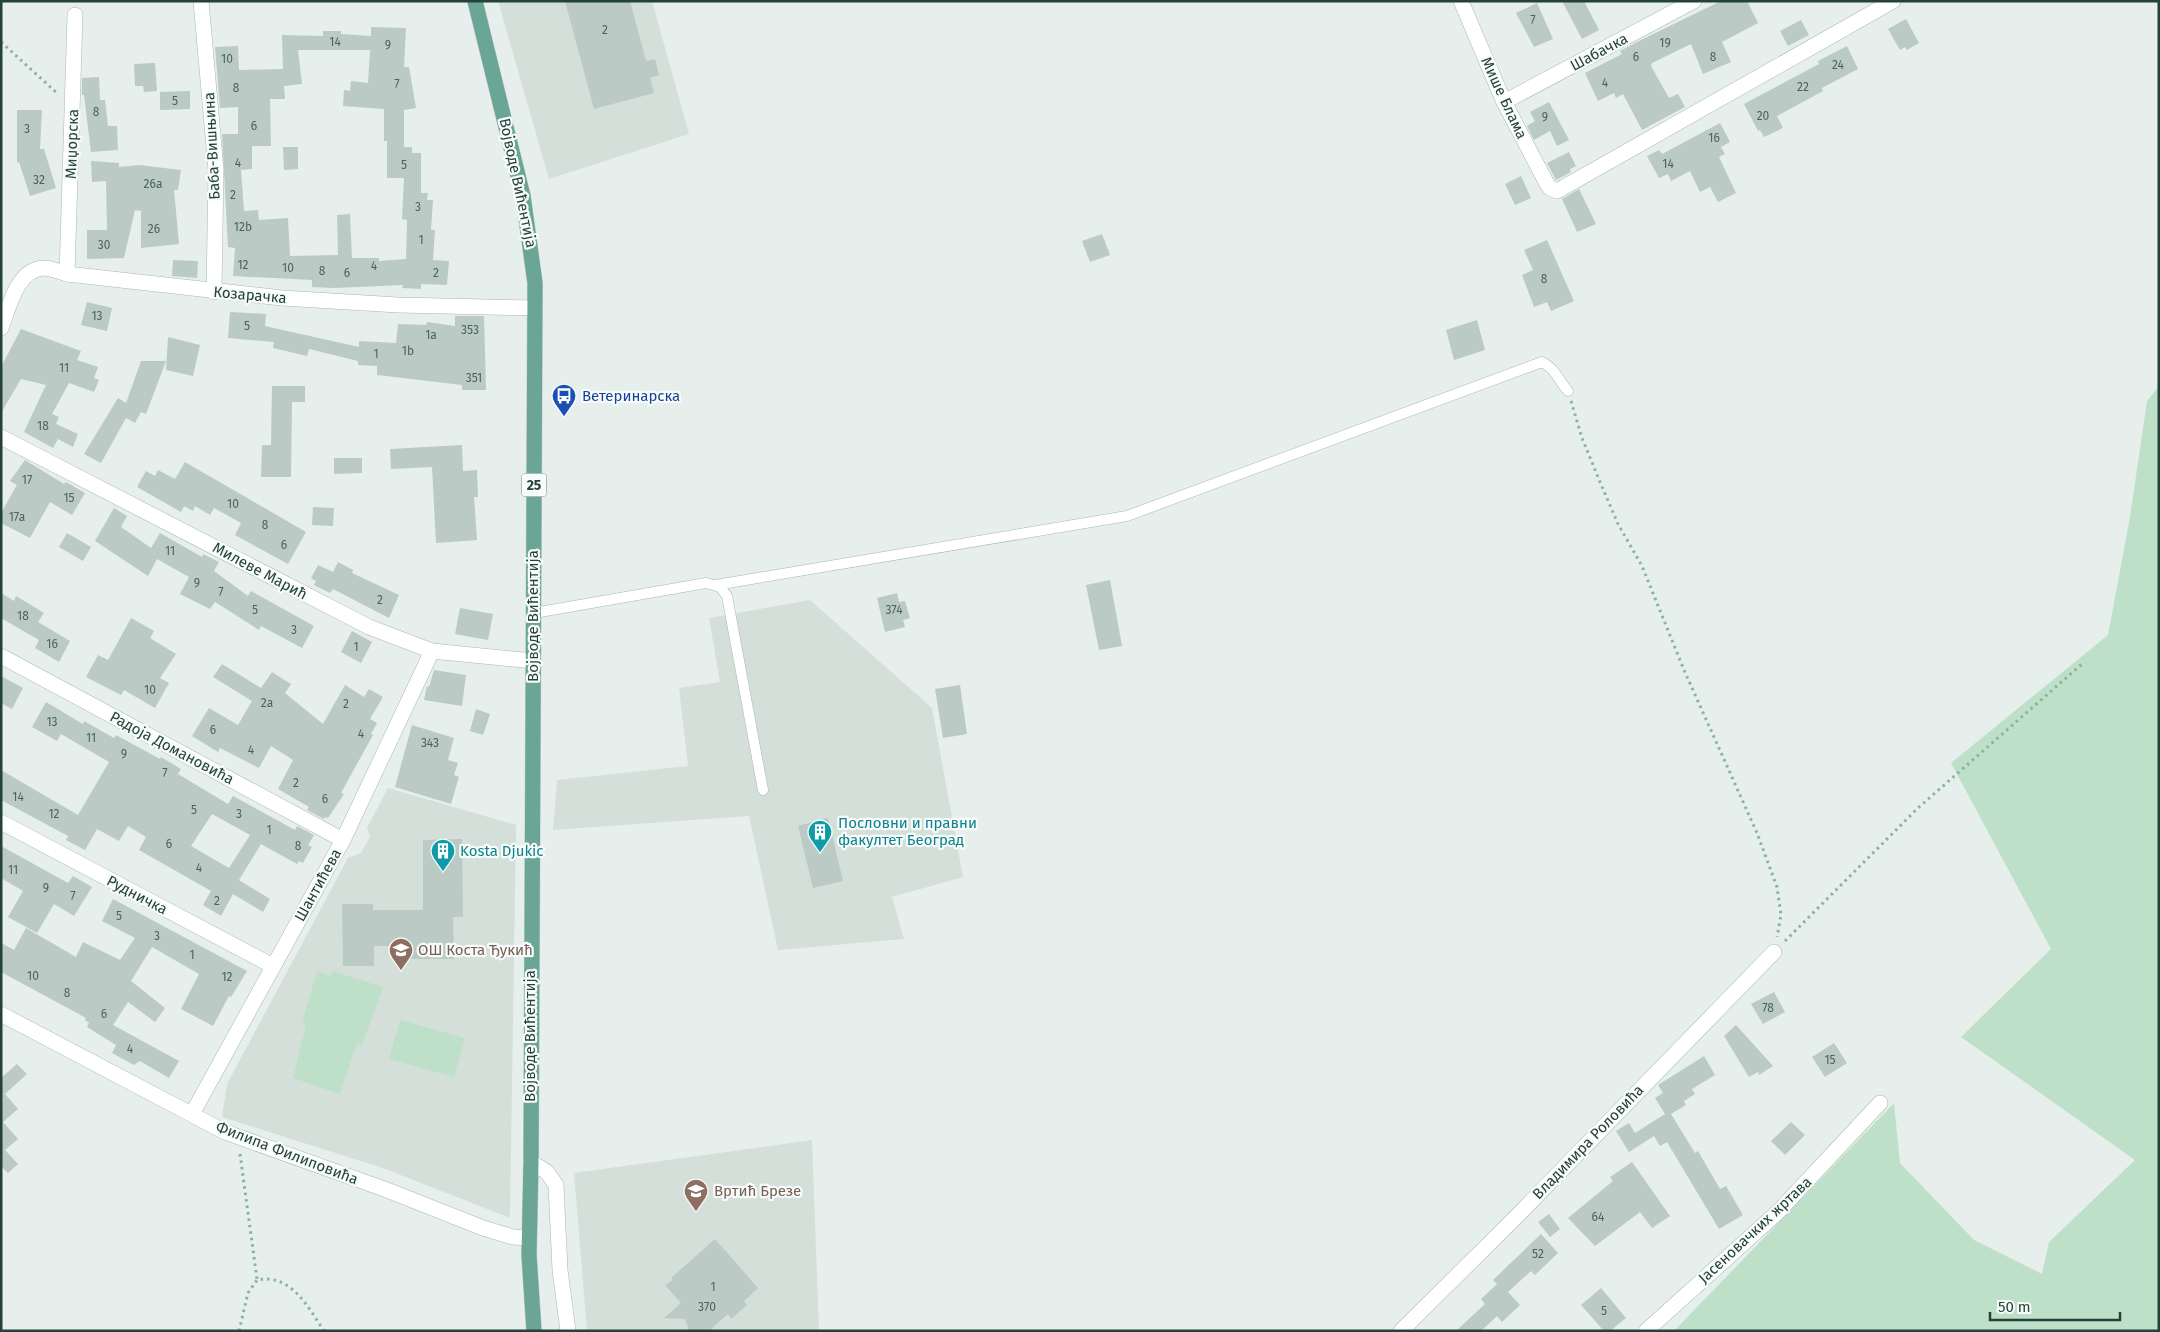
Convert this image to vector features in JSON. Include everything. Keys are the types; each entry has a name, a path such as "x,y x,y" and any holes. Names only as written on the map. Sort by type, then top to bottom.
{"main road":[{"name":"Војводе Вићентија","path":"475,1 528,220 536,308 529,1238"},
{"name":"25","path":"529,1238 534,1331"}],"street":[{"name":"Баба-Вишњина","path":"201,1 216,170 214,292"},
{"name":"Мише Блама","path":"1461,1 1504,102 1540,171 1554,190 1564,189 1893,1"},
{"name":"Шабачка","path":"1504,102 1694,1"},
{"name":"Миџорска","path":"67,274 74,104 75,14"},
{"name":"Козарачка","path":"1,328 16,289 26,274 44,268 67,274 214,292 350,303 536,308"},
{"name":"Милеве Марић","path":"1,437 369,627 432,651 533,661"},
{"name":"Шантићева","path":"192,1114 344,840 432,651"},
{"name":"Радоја Домановића","path":"1,656 344,840"},
{"name":"Рудничка","path":"1,822 273,966"},
{"name":"Владимира Роловића","path":"1401,1331 1519,1214 1774,952"},
{"name":"Филипа Филиповића","path":"1,1014 238,1136 387,1190 483,1228 513,1237 529,1238"},
{"name":"Јасеновачких жртава","path":"1646,1331 1778,1212 1880,1103"},
{"path":"531,1162 547,1172 556,1184 560,1270 568,1331"}],"lane":[{"path":"534,612 706,583 716,585 1127,516 1542,362 1552,367 1560,382 1568,391"},
{"path":"716,585 727,596 763,790"}],"path":[{"path":"1,42 63,99 74,104"},
{"path":"1568,391 1582,438 1600,482 1618,524 1642,566 1684,670 1757,833 1777,887 1781,915 1774,952"},
{"path":"1774,952 1918,808 2082,664"},
{"path":"238,1136 257,1280 248,1293 238,1331"},
{"path":"257,1280 268,1278 294,1290 324,1331"}],"shaded area":[{"path":"498,1 652,1 689,134 549,179"},
{"path":"810,600 932,708 963,877 892,897 904,939 778,950 749,816 553,830 557,780 688,766 679,688 720,682 709,618"},
{"name":"ОШ Коста Ђукић","path":"388,788 516,825 510,1218 383,1168 222,1117 227,1084 348,858 361,853 370,837 367,828"},
{"name":"Вртић Брезе","path":"812,1140 819,1331 587,1331 574,1173"}],"green space":[{"path":"2159,386 2159,1331 1674,1331 1894,1103 1900,1163 1974,1240 2042,1274 2049,1242 2135,1160 1961,1037 2051,949 1951,763 2108,635 2130,517 2147,401"},
{"path":"317,971 331,976 333,971 383,987 362,1045 357,1043 340,1094 293,1078 306,1025 302,1023"},
{"path":"400,1020 465,1038 454,1077 389,1059"}],"building":[{"path":"565,1 630,1 646,61 655,59 659,75 650,78 654,93 594,109"},
{"path":"1562,1 1584,1 1599,30 1582,39"},
{"path":"1721,1 1747,1 1758,23 1722,42 1731,62 1703,74 1691,44 1652,63 1651,66 1669,98 1678,94 1685,107 1642,130 1623,94 1616,98 1614,93 1598,101 1585,73 1622,54 1620,51"},
{"path":"1537,3 1553,39 1534,47 1516,13"},
{"path":"1906,19 1919,43 1907,50 1905,47 1900,50 1888,29"},
{"path":"1801,20 1809,35 1788,46 1780,31"},
{"path":"371,27 406,28 404,67 409,67 416,108 404,110 404,147 412,147 412,153 421,153 421,193 428,193 427,200 433,200 431,230 435,230 433,260 449,261 447,285 421,284 421,289 402,288 403,285 334,288 312,287 312,280 233,276 235,248 228,247 222,134 238,134 238,107 220,108 215,47 238,46 239,70 283,69 282,35 323,36 323,31 341,31 341,34 371,36","holes":["298,50 370,50 368,83 351,81 350,91 344,90 343,106 384,109 384,141 387,141 387,178 404,178 402,219 407,220 406,259 379,261 379,258 352,258 350,214 337,215 338,255 290,256 288,218 259,220 258,210 244,211 241,170 252,169 252,146 271,146 270,99 285,99 284,86 302,84"]},
{"path":"1847,46 1858,69 1822,88 1823,91 1777,116 1783,128 1764,137 1760,130 1758,131 1744,104 1819,64 1818,61"},
{"path":"155,63 157,91 144,92 143,86 135,86 134,64"},
{"path":"99,77 100,100 105,100 108,126 117,126 118,150 91,152 84,95 82,95 82,78"},
{"path":"190,91 190,109 160,110 160,92"},
{"path":"1549,102 1569,140 1557,146 1550,131 1534,140 1527,126 1535,121 1530,112"},
{"path":"17,110 42,110 40,149 44,149 56,188 30,196 19,162 17,163"},
{"path":"1720,123 1730,142 1721,147 1725,154 1719,157 1736,193 1718,202 1710,187 1700,192 1690,171 1671,181 1668,174 1659,178 1647,156 1659,150 1662,154"},
{"path":"283,147 298,147 298,169 284,170"},
{"path":"1569,152 1576,166 1570,169 1571,172 1556,180 1547,163"},
{"path":"91,161 119,163 119,167 139,165 181,170 178,190 174,190 179,244 141,248 141,211 135,210 124,258 87,259 87,230 107,230 106,181 92,182"},
{"path":"1521,176 1531,198 1515,205 1505,184"},
{"path":"1579,189 1596,224 1577,232 1562,199"},
{"path":"1102,234 1110,255 1090,262 1082,241"},
{"path":"1547,240 1574,301 1551,311 1547,302 1534,307 1522,275 1533,270 1524,250"},
{"path":"173,260 198,261 197,278 172,276"},
{"path":"87,302 112,308 107,331 81,325"},
{"path":"230,312 266,314 265,326 359,347 359,341 396,343 398,324 426,325 427,322 455,326 455,316 484,316 486,390 462,390 462,385 377,375 377,366 358,365 358,361 309,349 307,356 273,348 274,342 228,338"},
{"path":"1477,320 1485,350 1454,360 1446,330"},
{"path":"21,329 81,351 77,360 98,367 94,378 99,380 94,392 69,383 52,414 59,417 56,424 78,434 73,447 58,439 53,448 24,432 46,385 21,379 1,413 1,367"},
{"path":"168,337 200,345 193,376 166,370"},
{"path":"141,361 166,361 146,414 141,412 135,423 126,418 101,463 84,454 118,398 126,403"},
{"path":"272,386 305,386 305,402 292,402 291,477 261,477 262,445 271,445"},
{"path":"462,445 463,471 477,470 478,497 474,497 477,540 436,543 432,467 391,469 390,449"},
{"path":"334,458 362,458 362,473 334,474"},
{"path":"25,460 64,484 66,482 85,493 72,515 50,502 30,538 1,523 1,513 17,485 10,481"},
{"path":"185,462 306,532 288,564 235,535 241,523 214,508 210,515 195,506 193,511 184,506 181,512 137,487 146,471 155,476 158,470 175,479"},
{"path":"313,507 334,508 333,526 312,525"},
{"path":"114,508 127,516 121,527 151,548 160,533 202,557 203,554 219,562 214,571 248,596 251,591 314,626 302,648 261,626 259,630 215,602 210,609 180,594 189,577 157,559 148,576 95,541"},
{"path":"67,533 91,547 83,561 59,547"},
{"path":"338,562 353,570 352,573 399,595 389,618 333,589 330,593 314,585 316,581 311,578 318,565 333,572"},
{"path":"1110,580 1122,646 1099,650 1086,585"},
{"path":"1,593 14,601 16,596 44,613 38,622 70,641 59,662 35,648 39,640 1,618"},
{"path":"897,593 899,602 905,601 910,618 903,620 905,627 885,632 877,598"},
{"path":"460,608 493,614 488,640 455,634"},
{"path":"131,618 154,631 150,638 176,654 160,678 169,683 155,708 124,690 121,695 86,677 98,655 108,660"},
{"path":"352,631 372,642 361,663 341,652"},
{"path":"222,664 261,688 272,672 291,684 285,693 323,724 345,685 364,697 369,689 383,697 370,719 377,723 371,734 373,735 341,793 344,794 328,818 325,817 324,819 307,810 309,807 278,789 293,760 271,746 259,768 220,748 218,752 192,736 209,708 238,725 252,701 213,677"},
{"path":"434,670 466,675 462,706 424,700 427,686 429,687"},
{"path":"1,676 23,688 12,709 1,703"},
{"path":"960,685 967,734 943,738 935,689"},
{"path":"46,702 83,724 84,721 114,738 116,735 160,759 161,757 181,769 178,774 228,804 233,796 295,830 297,826 314,835 308,845 312,847 303,863 299,861 297,864 261,844 239,880 270,899 263,912 233,894 221,916 203,905 211,891 139,850 146,837 128,826 119,841 97,829 85,850 66,840 68,836 1,800 1,770 78,815 109,762 61,734 57,741 32,727","holes":["212,814 250,835 229,868 191,846"]},
{"path":"476,709 490,714 483,735 470,731"},
{"path":"412,725 454,738 448,760 458,763 454,775 459,777 451,804 395,787"},
{"name":"Пословни и правни факултет Београд","path":"828,818 843,881 813,888 798,826"},
{"name":"Kosta Djukic","path":"462,839 463,917 453,917 454,959 411,959 411,946 374,946 374,966 343,966 342,904 373,904 373,910 423,910 423,840"},
{"path":"1,846 68,883 73,876 92,887 74,916 54,904 37,933 8,917 23,891 1,878"},
{"path":"113,899 247,971 231,997 229,996 213,1026 181,1009 199,974 152,947 131,981 165,1008 155,1022 128,1002 113,1025 179,1061 169,1078 140,1061 134,1065 112,1053 116,1045 87,1027 89,1023 85,1020 86,1018 1,972 1,943 14,950 26,928 76,957 83,942 120,960 135,938 102,921"},
{"path":"1774,992 1785,1012 1763,1024 1751,1004"},
{"path":"1736,1025 1773,1066 1759,1075 1758,1072 1749,1077 1724,1036"},
{"path":"1834,1043 1847,1063 1825,1077 1812,1057"},
{"path":"1704,1056 1715,1075 1692,1089 1695,1094 1684,1101 1686,1105 1671,1114 1695,1153 1698,1151 1720,1189 1726,1186 1743,1215 1719,1229 1667,1142 1660,1146 1654,1136 1629,1152 1616,1131 1629,1123 1635,1133 1665,1114 1655,1098 1663,1093 1658,1085"},
{"path":"17,1064 27,1074 5,1094 18,1109 3,1122 18,1139 5,1150 18,1164 8,1173 1,1166 1,1078"},
{"path":"1791,1122 1805,1135 1785,1155 1771,1141"},
{"path":"1632,1162 1670,1216 1652,1228 1640,1212 1595,1246 1568,1218 1613,1181 1610,1177"},
{"path":"1549,1214 1560,1229 1550,1237 1538,1222"},
{"path":"1541,1234 1558,1253 1535,1275 1531,1271 1508,1292 1520,1305 1502,1322 1497,1316 1481,1331 1456,1331 1485,1304 1481,1299 1497,1284 1493,1280"},
{"path":"715,1239 758,1288 744,1301 747,1305 731,1319 728,1314 710,1330 689,1331 685,1319 664,1318 681,1303 665,1285 673,1280 671,1278"},
{"path":"1601,1288 1626,1318 1610,1331 1604,1331 1581,1305"}],"place":[{"name":"Ветеринарска","path":"564,417"},
{"name":"Пословни и правни факултет Београд","path":"820,853"},
{"name":"Kosta Djukic","path":"443,872"},
{"name":"ОШ Коста Ђукић","path":"401,971"},
{"name":"Вртић Брезе","path":"696,1212"}]}
